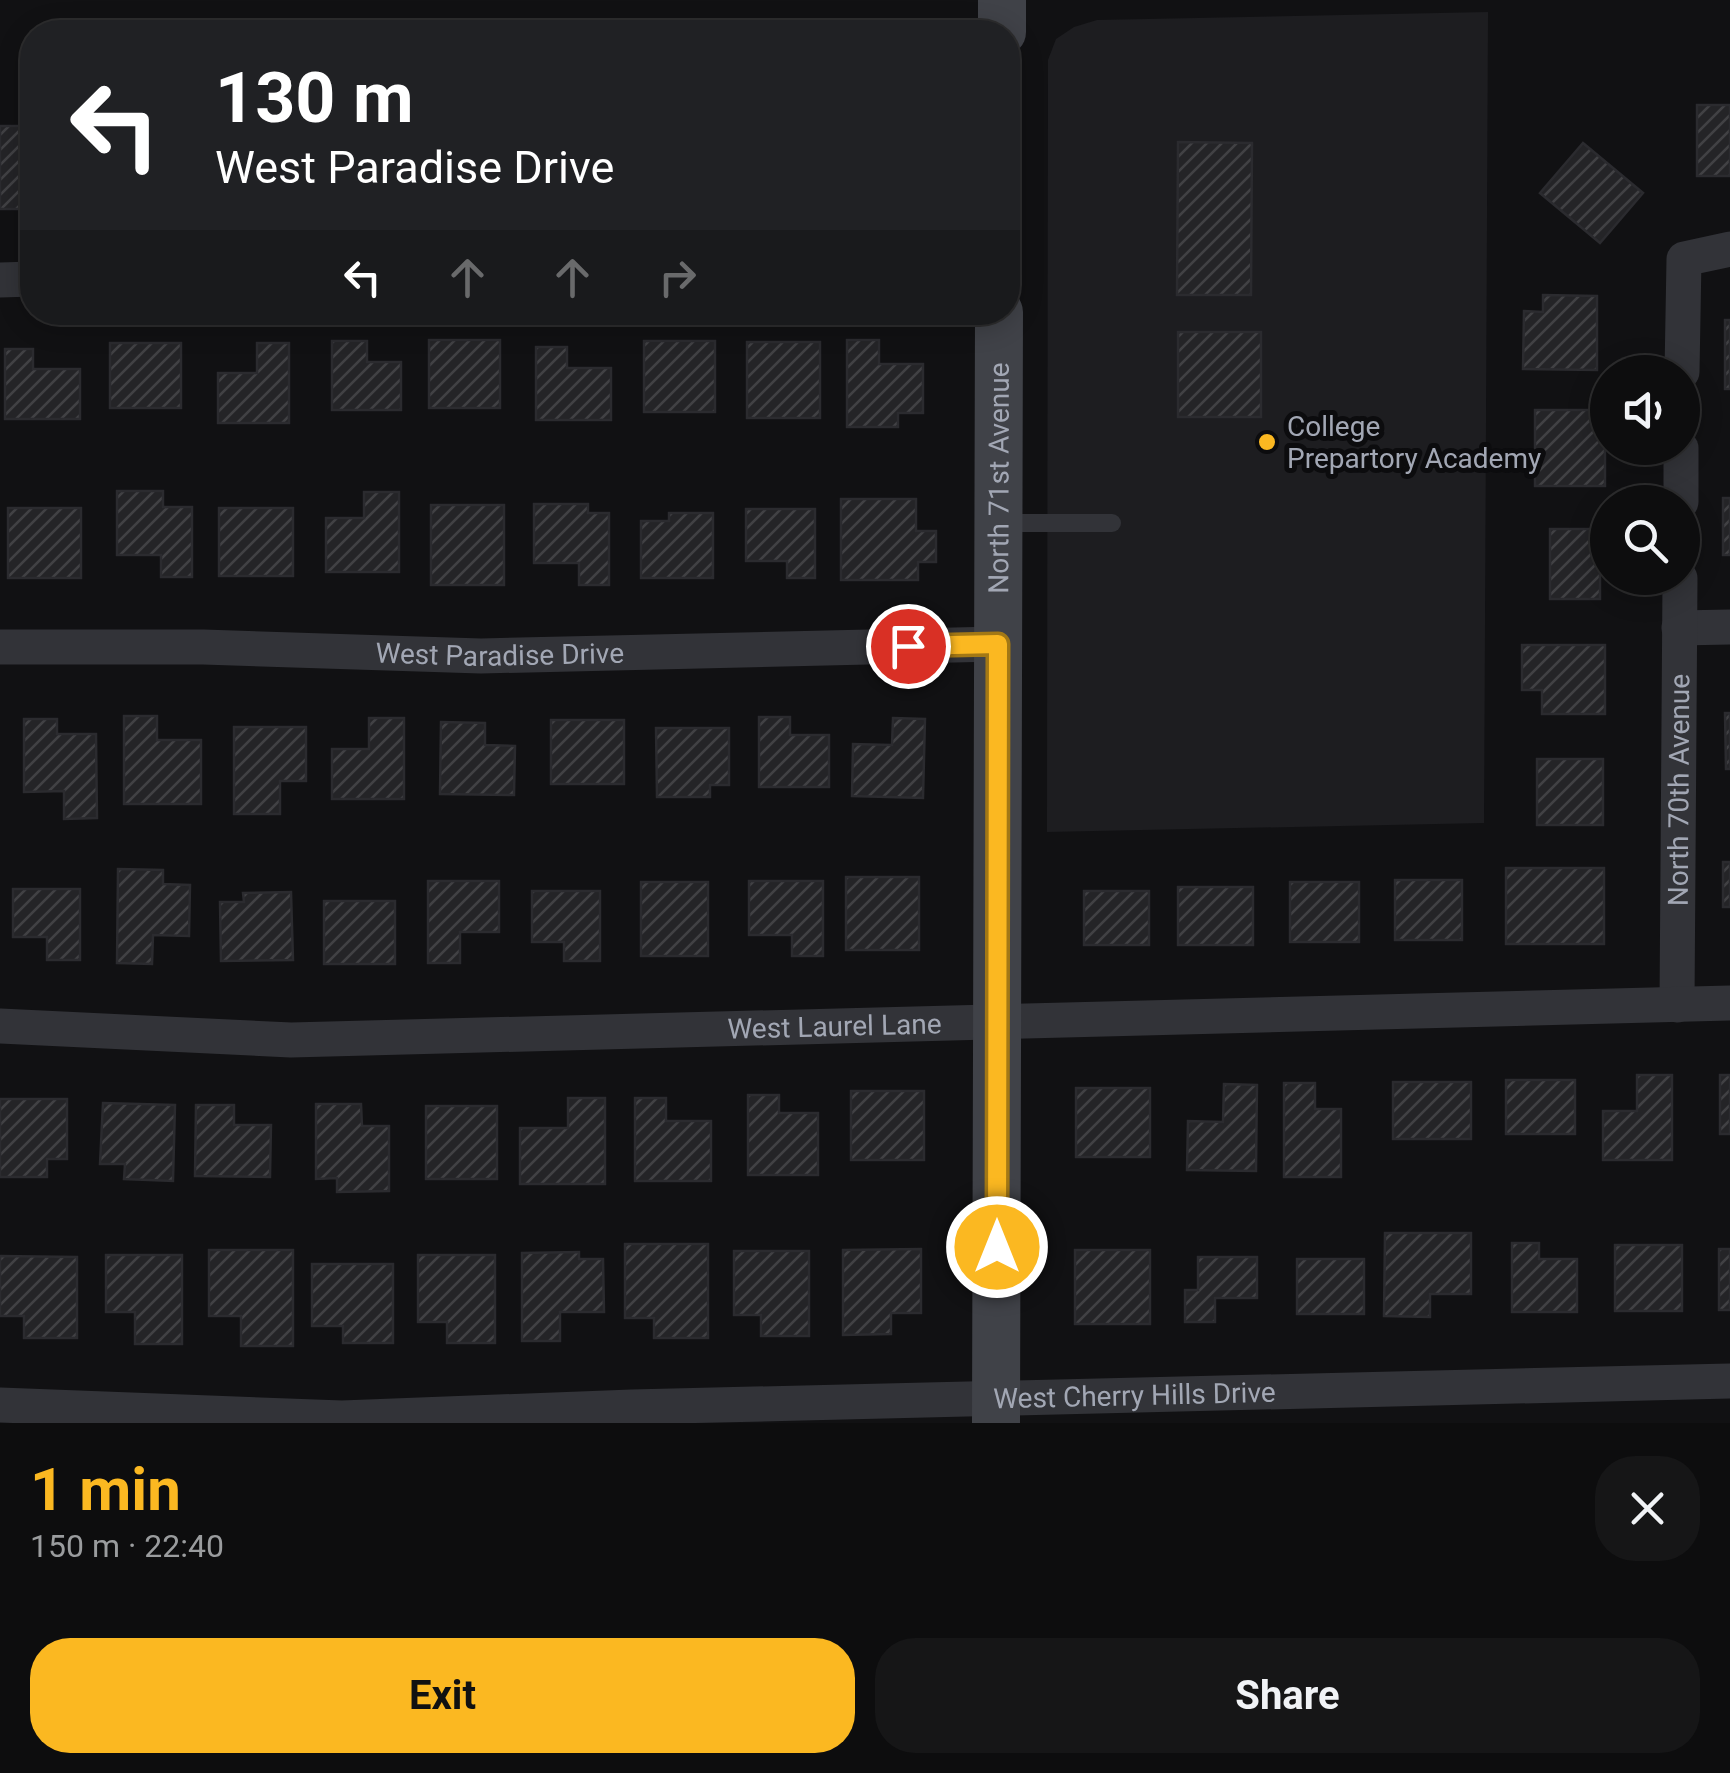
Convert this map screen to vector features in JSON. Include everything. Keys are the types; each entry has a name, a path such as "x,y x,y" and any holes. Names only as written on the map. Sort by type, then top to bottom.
{"street":[{"path":"1682,355 1684,259 1730,250"},
{"name":"North 71st Avenue","path":"996,1410 999,325"},
{"name":"North 70th Avenue","path":"1677,1005 1680,595"},
{"path":"1679,628 1730,627"},
{"name":"West Paradise Drive","path":"0,647 203,647 480,656 998,644"},
{"name":"West Laurel Lane","path":"0,1026 291,1040 1730,1003"},
{"name":"West Cherry Hills Drive","path":"0,1405 342,1418 996,1410 1730,1380"}],"lane":[{"path":"998,524 1112,524"}],"shaded area":[{"name":"College Prepartory Academy","path":"1488,12 1484,823 1047,832 1048,60 1056,39 1074,27 1097,20"}],"building":[{"path":"1697,105 1730,105 1730,176 1697,176"},
{"path":"0,126 20,126 20,209 0,209"},
{"path":"1178,142 1252,143 1251,295 1177,295"},
{"path":"1583,143 1643,193 1600,243 1540,193"},
{"path":"1543,295 1597,296 1597,355 1590,355 1590,370 1523,369 1524,311 1543,312"},
{"path":"1725,320 1730,320 1730,389 1725,389"},
{"path":"1178,332 1261,332 1261,417 1178,417"},
{"path":"429,340 500,340 500,408 429,408"},
{"path":"847,340 879,340 879,364 923,364 923,413 898,413 898,427 847,427"},
{"path":"332,341 367,341 367,362 401,362 401,410 332,410"},
{"path":"644,341 715,341 715,412 644,412"},
{"path":"747,342 820,342 820,418 747,418"},
{"path":"110,343 181,343 181,408 110,408"},
{"path":"257,343 289,343 289,423 218,423 218,373 257,373"},
{"path":"536,347 567,347 567,368 611,368 611,420 536,420"},
{"path":"5,349 33,349 33,369 80,369 80,419 5,419"},
{"path":"1535,410 1590,410 1590,465 1605,465 1605,485 1535,486"},
{"path":"117,491 163,491 163,507 192,507 192,577 161,577 161,555 117,555"},
{"path":"364,492 399,492 399,572 326,572 326,518 364,518"},
{"path":"1723,498 1730,498 1730,555 1723,555"},
{"path":"841,499 916,499 916,531 936,531 936,562 918,562 918,580 841,580"},
{"path":"534,504 588,504 588,513 609,513 609,585 579,585 579,563 534,563"},
{"path":"431,505 504,505 504,585 431,585"},
{"path":"8,508 81,508 81,578 8,578"},
{"path":"219,508 293,508 293,576 219,576"},
{"path":"746,509 815,509 815,578 787,578 787,561 746,561"},
{"path":"669,513 713,513 713,578 641,578 641,521 669,521"},
{"path":"1550,529 1590,529 1590,595 1600,595 1600,599 1550,599"},
{"path":"1522,645 1605,645 1605,714 1542,714 1542,690 1522,690"},
{"path":"1725,713 1730,713 1730,769 1726,769"},
{"path":"124,716 157,716 157,740 201,740 201,804 124,804"},
{"path":"759,717 790,717 790,735 829,735 829,787 759,787"},
{"path":"369,718 404,718 404,799 332,799 332,749 369,749"},
{"path":"893,718 925,719 923,798 852,796 853,744 892,745"},
{"path":"24,719 57,719 57,734 96,734 97,818 64,819 64,791 24,792"},
{"path":"551,720 624,720 624,784 551,784"},
{"path":"441,722 485,723 485,745 515,746 514,795 440,794"},
{"path":"234,727 306,727 306,781 280,781 280,814 234,814"},
{"path":"656,728 729,728 729,785 710,785 710,797 657,797"},
{"path":"1537,759 1603,759 1603,825 1537,825"},
{"path":"1723,862 1730,862 1730,907 1723,907"},
{"path":"1506,868 1604,868 1604,944 1506,944"},
{"path":"118,869 163,870 163,884 190,885 189,936 153,935 152,964 117,963"},
{"path":"846,877 919,877 919,950 846,950"},
{"path":"1395,880 1462,880 1462,940 1395,940"},
{"path":"428,881 499,881 499,932 460,932 460,963 428,963"},
{"path":"749,881 823,881 823,956 792,956 792,935 749,935"},
{"path":"641,882 708,882 708,956 641,956"},
{"path":"1290,882 1359,882 1359,942 1290,942"},
{"path":"1178,887 1253,887 1253,945 1178,945"},
{"path":"13,889 80,889 80,960 47,960 47,937 13,937"},
{"path":"532,891 600,891 600,961 564,961 564,942 532,942"},
{"path":"1084,891 1149,891 1149,945 1084,945"},
{"path":"291,892 293,960 221,961 220,902 244,902 243,893"},
{"path":"324,901 395,901 395,964 324,964"},
{"path":"1637,1075 1672,1075 1672,1160 1603,1160 1603,1111 1637,1111"},
{"path":"1720,1075 1730,1075 1730,1134 1720,1134"},
{"path":"1506,1080 1575,1080 1575,1134 1506,1134"},
{"path":"1393,1082 1471,1082 1471,1139 1393,1139"},
{"path":"1284,1083 1315,1083 1315,1109 1341,1109 1341,1177 1284,1177"},
{"path":"1224,1084 1257,1085 1256,1171 1187,1170 1188,1121 1223,1122"},
{"path":"1076,1088 1150,1088 1150,1157 1076,1157"},
{"path":"851,1091 924,1091 924,1160 851,1160"},
{"path":"748,1095 779,1095 779,1113 818,1113 818,1175 748,1175"},
{"path":"568,1098 605,1098 605,1184 520,1184 520,1128 568,1128"},
{"path":"635,1098 666,1098 666,1121 711,1121 711,1181 635,1181"},
{"path":"0,1099 67,1099 67,1159 47,1159 47,1177 0,1177"},
{"path":"103,1103 175,1105 173,1181 124,1179 125,1164 100,1164"},
{"path":"316,1104 361,1104 362,1126 389,1126 389,1191 337,1192 337,1178 316,1179"},
{"path":"196,1105 234,1105 234,1125 271,1125 270,1177 195,1176"},
{"path":"426,1106 497,1106 497,1179 426,1179"},
{"path":"1385,1233 1471,1233 1471,1294 1430,1294 1430,1317 1384,1316"},
{"path":"1512,1243 1539,1243 1539,1259 1577,1259 1577,1312 1512,1312"},
{"path":"625,1244 708,1244 708,1338 654,1338 654,1318 625,1318"},
{"path":"1615,1245 1682,1245 1682,1311 1615,1311"},
{"path":"921,1249 921,1313 891,1313 891,1334 843,1335 843,1250"},
{"path":"1719,1249 1730,1249 1730,1310 1719,1310"},
{"path":"209,1250 293,1250 293,1346 241,1346 241,1316 209,1316"},
{"path":"1075,1250 1150,1250 1150,1324 1075,1324"},
{"path":"734,1251 809,1251 809,1336 761,1336 761,1315 734,1315"},
{"path":"579,1252 579,1259 603,1259 604,1312 560,1312 560,1341 522,1341 522,1253"},
{"path":"106,1255 182,1255 182,1344 135,1344 135,1312 106,1312"},
{"path":"418,1255 495,1255 495,1343 447,1343 447,1322 418,1322"},
{"path":"0,1256 77,1257 77,1338 24,1338 24,1316 0,1316"},
{"path":"1198,1257 1257,1257 1257,1298 1215,1298 1215,1322 1185,1322 1185,1290 1198,1290"},
{"path":"1297,1259 1364,1259 1364,1314 1297,1314"},
{"path":"312,1264 393,1264 393,1343 343,1343 343,1326 312,1326"}],"place":[{"name":"College Prepartory Academy","path":"1267,442"}],"route":[{"path":"908,646 998,644 997,1247"}]}
